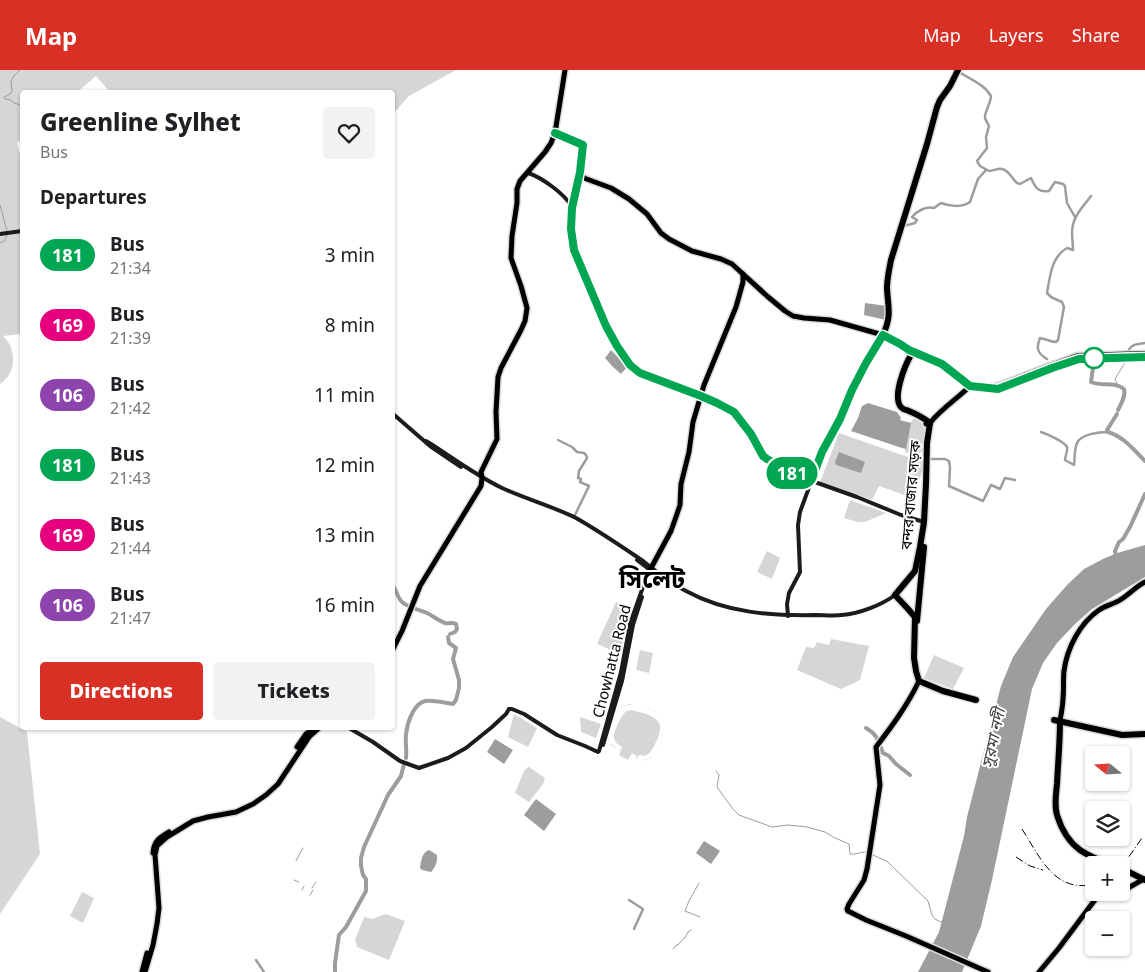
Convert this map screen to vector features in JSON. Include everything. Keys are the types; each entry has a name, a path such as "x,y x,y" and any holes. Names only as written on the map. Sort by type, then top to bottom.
{"highway":[{"path":"957,72 937,108 890,260 887,289 889,314 883,335 896,341 912,353 942,364 972,386 999,386 1078,356 1145,356"},
{"path":"912,353 898,394 899,404 931,427 928,495 916,634 919,682"},
{"name":"বন্দর বাজার সড়ক","path":"894,595 914,571 920,547 924,522 928,423"},
{"path":"894,595 904,604 914,618 914,658 919,682"},
{"path":"919,682 976,700"},
{"path":"1090,856 1073,843 1063,829 1056,814 1060,746 1057,720 1122,735 1145,732"},
{"path":"1130,872 1143,879"}],"main road":[{"path":"395,645 418,586 482,479 481,472 497,439 498,377 521,330 527,308 510,252 517,189 520,181 551,143 555,133 565,70"},
{"path":"555,133 583,145 578,185 572,208 571,229 574,250 606,326 630,365 640,373 701,396 734,412 747,428 763,456 798,476 924,522"},
{"path":"532,168 535,175"},
{"path":"580,172 586,179 611,188 629,200 647,214 661,233 669,239 692,251 727,261 783,310 793,316 830,320 883,335 866,363 840,419 822,452 805,497 798,525 800,572 789,593 787,604 788,616"},
{"path":"528,173 535,175 565,197 572,208"},
{"path":"578,185 586,179"},
{"path":"565,197 575,195"},
{"path":"0,234 20,231"},
{"path":"651,569 671,531 679,509 681,484 689,452 693,422 707,377 736,307 743,282 743,274"},
{"path":"743,282 749,280"},
{"path":"928,423 941,410 972,386"},
{"name":"বন্দর বাজার সড়ক","path":"395,415 426,441 482,479 575,518 610,539 686,593 722,606 761,614 788,616 848,615 888,601 894,595"},
{"name":"Chowhatta Road","path":"354,730 400,761 419,768 448,758 466,748 488,731 509,709 552,735 571,744 599,752 624,672 629,635 651,569"},
{"path":"1057,720 1063,700 1065,664 1083,625 1101,608 1122,599 1145,582"},
{"path":"888,601 892,600 904,604"},
{"path":"395,640 409,611"},
{"path":"919,682 900,715 876,747 880,785 879,801 864,880 849,904 848,912 849,915 855,918 913,941 981,972"},
{"path":"156,882 152,861 153,846 156,842 193,818 230,811 245,805 269,790 283,772 300,742 311,730"},
{"path":"144,972 156,910 155,855 160,843 193,821 236,812 266,795 278,784 309,737 317,730"},
{"path":"1130,887 1143,879"},
{"path":"1038,972 1093,901"},
{"path":"1038,972 1059,948 1094,901"},
{"path":"883,929 906,936 988,972"}],"shaded area":[{"path":"0,70 456,70 409,96 395,112 395,90 108,90 96,76 79,90 20,90 20,140 17,143 20,155 20,334 3,336 11,347 13,361 10,374 0,384"},
{"path":"914,418 926,426 924,450 917,457 905,452 908,429"},
{"path":"839,433 925,463 913,498 879,486 872,500 820,482"},
{"path":"850,500 886,513 865,522 844,518"},
{"path":"767,551 780,558 772,579 757,572"},
{"path":"616,602 632,608 620,654 597,644"},
{"path":"831,639 869,646 860,680 841,689 797,670 806,647 814,648 817,642 829,645"},
{"path":"640,650 653,653 649,673 636,670"},
{"path":"934,655 964,668 953,689 924,678"},
{"path":"632,710 651,716 658,721 660,725 659,735 653,749 648,754 644,756 639,755 636,759 637,756 632,753 628,760 619,755 621,751 618,749 621,750 622,747 615,741 614,735 618,723 625,712"},
{"path":"514,714 537,728 528,747 508,737"},
{"path":"0,717 20,728 20,730 27,732 40,854 0,914"},
{"path":"580,717 601,724 596,738 581,732"},
{"path":"528,767 545,778 543,784 529,802 515,793 524,771"},
{"path":"82,892 94,898 83,923 70,916"},
{"path":"386,914 405,921 389,960 357,947 355,940 364,917 372,919"}],"water":[{"path":"865,303 887,306 886,320 864,315"},
{"path":"611,350 627,367 621,374 605,358"},
{"path":"868,403 897,412 901,418 900,420 911,423 906,449 851,431 862,406"},
{"path":"839,452 865,462 861,473 836,465 835,462"},
{"name":"সুরমা নদী","path":"1145,545 1145,577 1092,609 1057,643 1043,663 1032,689 981,926 962,972 918,972 939,932 1001,686 1013,657 1046,609 1084,569 1117,553"},
{"path":"495,739 513,750 504,764 487,752"},
{"path":"536,799 556,814 544,831 524,815"},
{"path":"704,841 720,851 711,864 696,853"},
{"path":"429,850 437,855 436,864 431,872 420,868 423,855"}],"waterway":[{"path":"20,70 11,81 12,91 4,97 20,105"},
{"path":"959,72 981,85 991,96 985,116 989,126 986,137 987,148 977,161 980,166 989,171 1004,170 1020,184 1031,178 1036,187 1042,191 1049,191 1055,182 1063,184 1065,186 1067,203 1075,217"},
{"path":"904,226 915,223 917,220 912,217 925,208 934,208 941,203 959,206 970,202 978,179 986,170"},
{"path":"1047,359 1039,352 1040,338 1054,342 1058,340 1064,307 1062,302 1047,293 1050,274 1054,262 1062,252 1067,248 1073,250 1072,227 1078,213 1091,196"},
{"path":"0,205 7,231"},
{"path":"0,243 7,236"},
{"path":"1128,352 1133,346 1145,343"},
{"path":"1094,361 1091,382 1116,385 1124,389 1124,397 1118,410"},
{"path":"1118,385 1115,379 1126,361"},
{"path":"1117,414 1107,430 1108,432 1124,440 1145,461"},
{"path":"1041,432 1056,438 1066,445 1065,460 1074,465 1075,448 1082,437 1100,432 1108,432"},
{"path":"558,440 572,447 577,452 584,453 587,458 579,471 578,478 581,479 580,482 589,486 575,515"},
{"path":"931,459 945,459 949,461 949,486 983,501 991,485 1000,489 1005,478 1015,480"},
{"path":"1116,557 1115,551 1119,542 1130,527 1145,494"},
{"path":"395,590 400,600 405,604 445,623 456,624 457,629 450,634"},
{"path":"406,758 406,737 409,720 417,706 425,701 453,704 456,700 459,688 459,680 453,659 456,648 449,643 448,637"},
{"path":"866,728 875,736 883,753 910,775"},
{"path":"335,972 339,935 346,927 366,891 366,879 361,866 364,847 388,795 401,776 404,764"},
{"path":"716,771 719,775 717,787 739,815 772,827 788,825 807,827 825,832 849,844 850,854 865,852"},
{"path":"296,861 303,848"},
{"path":"873,855 888,862 928,901 935,919 943,921"},
{"path":"294,880 299,882"},
{"path":"312,888 316,882"},
{"path":"699,883 685,911 700,917"},
{"path":"302,890 304,886"},
{"path":"310,895 313,890"},
{"path":"629,900 643,909 634,929"},
{"path":"673,949 691,930"},
{"path":"256,960 264,972"}],"railway":[{"path":"1022,829 1049,870 1058,878 1068,883 1085,885"},
{"path":"1129,856 1142,838"},
{"path":"1016,857 1030,866 1043,870"}],"bus line":[{"name":"181","path":"555,133 583,145 578,185 572,208 571,229 574,250 606,326 630,365 640,373 701,396 734,412 751,434 763,456 798,476 811,481 822,452 840,419 852,390 883,335 909,350 942,364 970,386 994,390 1079,359 1145,357"}],"district":[{"name":"সিলেট","path":"652,578"}]}
